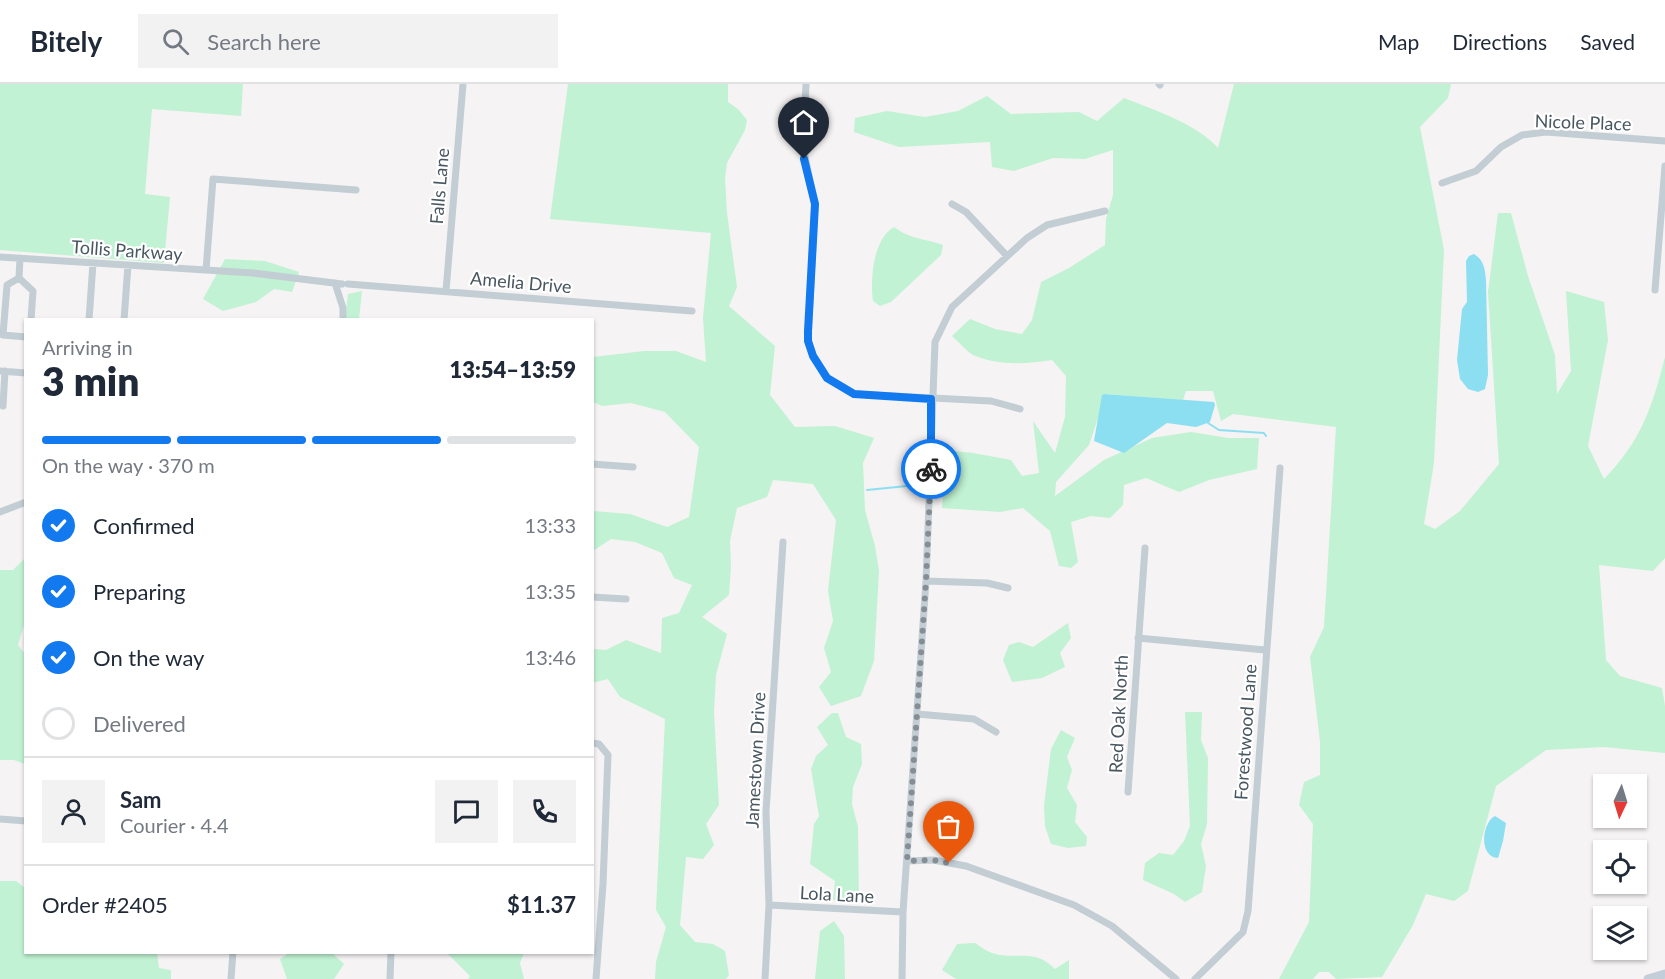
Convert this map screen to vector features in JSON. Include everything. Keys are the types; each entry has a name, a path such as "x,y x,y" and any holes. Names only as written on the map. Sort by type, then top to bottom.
{"street":[{"name":"Falls Lane","path":"446,291 463,84"},
{"path":"806,84 803,147 815,204 808,341 813,356 827,378 854,394 991,401 1020,409"},
{"name":"Nicole Place","path":"1442,183 1476,171 1501,147 1522,135 1546,132 1665,141"},
{"path":"1655,290 1665,166"},
{"path":"206,270 213,179 356,190"},
{"path":"952,204 966,212 1006,256"},
{"path":"902,979 903,912 926,581 932,457 931,399 935,342 952,307 1027,238 1047,225 1105,211"},
{"name":"Tollis Parkway","path":"0,257 253,273"},
{"path":"20,258 19,278 33,291 31,318"},
{"path":"89,318 93,263"},
{"path":"124,318 128,265"},
{"name":"Amelia Drive","path":"253,273 342,284 692,311"},
{"path":"19,278 7,285 1,335 24,337"},
{"path":"342,284 343,318"},
{"path":"3,406 3,371 24,373"},
{"path":"594,464 633,467"},
{"name":"Forestwood Lane","path":"1195,979 1243,932 1248,911 1265,650 1280,468"},
{"path":"0,512 24,503"},
{"name":"Jamestown Drive","path":"765,979 769,905 766,812 783,542"},
{"name":"Red Oak North","path":"1128,792 1144,548"},
{"path":"926,581 987,583 1008,588"},
{"path":"594,597 627,599"},
{"path":"1138,639 1265,650"},
{"path":"917,714 974,719 996,732"},
{"path":"594,743 599,744 608,755 603,884 596,979"},
{"path":"0,819 24,820"},
{"path":"907,861 933,860 966,866 1074,904 1112,926 1176,979"},
{"name":"Lola Lane","path":"769,905 903,912"},
{"path":"231,979 232,954"},
{"path":"390,979 391,954"},
{"path":"1648,979 1665,974"}],"green space":[{"path":"0,84 243,84 241,116 152,109 145,194 170,197 164,263 0,250"},
{"path":"568,84 728,84 728,102 747,120 745,130 727,163 725,178 727,213 737,287 729,306 775,346 770,395 795,427 835,426 874,438 863,463 865,510 879,571 874,661 861,696 831,706 819,687 831,672 824,648 833,621 828,591 836,520 813,484 773,480 767,497 737,508 730,541 729,595 702,617 727,634 716,675 714,712 719,805 706,824 714,845 703,859 686,857 680,925 695,942 713,944 725,951 729,975 726,979 655,979 656,962 666,927 656,910 665,719 620,697 608,679 594,682 594,649 606,650 626,640 661,653 662,618 679,613 692,585 674,578 662,553 635,542 611,539 594,550 594,511 630,514 667,527 689,517 699,447 665,412 631,403 602,406 594,402 594,357 644,351 676,351 706,362 703,318 711,233 550,219"},
{"path":"1234,84 1451,84 1448,98 1420,127 1444,250 1434,463 1424,524 1435,529 1460,511 1499,464 1488,292 1498,213 1511,213 1528,276 1555,355 1557,394 1571,371 1566,291 1604,302 1608,340 1588,446 1604,479 1627,451 1643,423 1650,408 1665,357 1665,558 1653,571 1599,565 1606,660 1620,676 1662,688 1665,706 1665,753 1604,747 1546,750 1496,786 1468,891 1454,901 1426,894 1413,925 1382,977 1336,979 1329,972 1319,972 1313,979 1279,979 1309,922 1313,824 1299,805 1304,782 1320,775 1320,742 1310,657 1324,627 1336,427 1233,414 1221,421 1213,391 1186,391 1183,400 1106,394 1089,445 1056,482 1055,496 1104,460 1152,438 1191,432 1228,438 1259,438 1257,469 1209,480 1179,492 1146,478 1124,485 1123,505 1110,518 1091,516 1071,522 1078,562 1071,568 1059,566 1050,531 1023,508 1000,512 942,508 946,450 1011,460 1022,476 1039,473 1033,421 1055,453 1065,417 1066,376 1052,360 1022,363 983,359 973,355 952,336 970,319 995,329 1022,334 1032,320 1041,282 1069,268 1105,245 1106,219 1113,195 1113,150 1085,159 1053,158 1014,171 992,167 990,142 899,147 854,132 855,118 887,111 925,117 958,111 987,96 1011,114 1079,112 1097,121 1124,98 1187,125 1209,139 1218,148"},
{"path":"894,227 912,237 943,245 941,255 891,302 880,306 873,301 874,260 881,241"},
{"path":"225,259 265,261 299,272 292,292 274,289 256,302 223,311 203,299"},
{"path":"362,291 359,318 345,318 348,294"},
{"path":"24,559 24,625 18,645 24,653 24,764 14,760 0,760 0,570 13,570"},
{"path":"1068,623 1071,638 1060,653 1065,667 1042,678 1012,682 1003,660 1009,645 1019,642 1033,647"},
{"path":"1185,712 1202,712 1201,740 1208,758 1207,824 1201,844 1206,866 1202,892 1185,902 1174,894 1143,880 1145,863 1159,853 1173,855 1184,841 1190,826"},
{"path":"832,713 838,713 846,737 861,744 862,764 853,787 852,804 858,827 859,904 833,900 835,881 810,864 814,824 819,816 811,769 816,756 828,745 817,727"},
{"path":"1061,730 1075,738 1067,757 1072,770 1067,788 1077,805 1075,822 1087,837 1086,846 1068,848 1051,844 1045,826 1044,806 1051,749"},
{"path":"0,881 16,881 24,887 24,954 157,954 159,968 171,970 171,979 0,979"},
{"path":"834,921 844,936 845,979 815,979 820,931"},
{"path":"975,943 990,952 1001,955 1040,958 1055,969 1069,960 1069,979 956,979 942,970 957,944"},
{"path":"288,954 333,954 344,964 334,979 287,979 280,959"},
{"path":"448,954 524,954 520,963 524,979 468,979 470,976"}],"water":[{"path":"1474,254 1482,262 1486,280 1488,375 1485,389 1478,392 1468,389 1460,379 1457,360 1462,309 1467,302 1466,261"},
{"path":"1104,394 1214,402 1215,405 1210,422 1196,427 1167,423 1124,453 1094,441"},
{"path":"1495,816 1506,823 1498,858 1487,852 1484,839 1487,825"}],"waterway":[{"path":"1208,423 1219,430 1264,433 1266,436"},
{"path":"867,490 917,485"}],"way so far":[{"path":"931,469 926,581 907,861 933,860 949,863"}],"route":[{"path":"804,159 815,204 808,331 808,341 813,356 827,378 854,394 931,399 931,469"}]}
